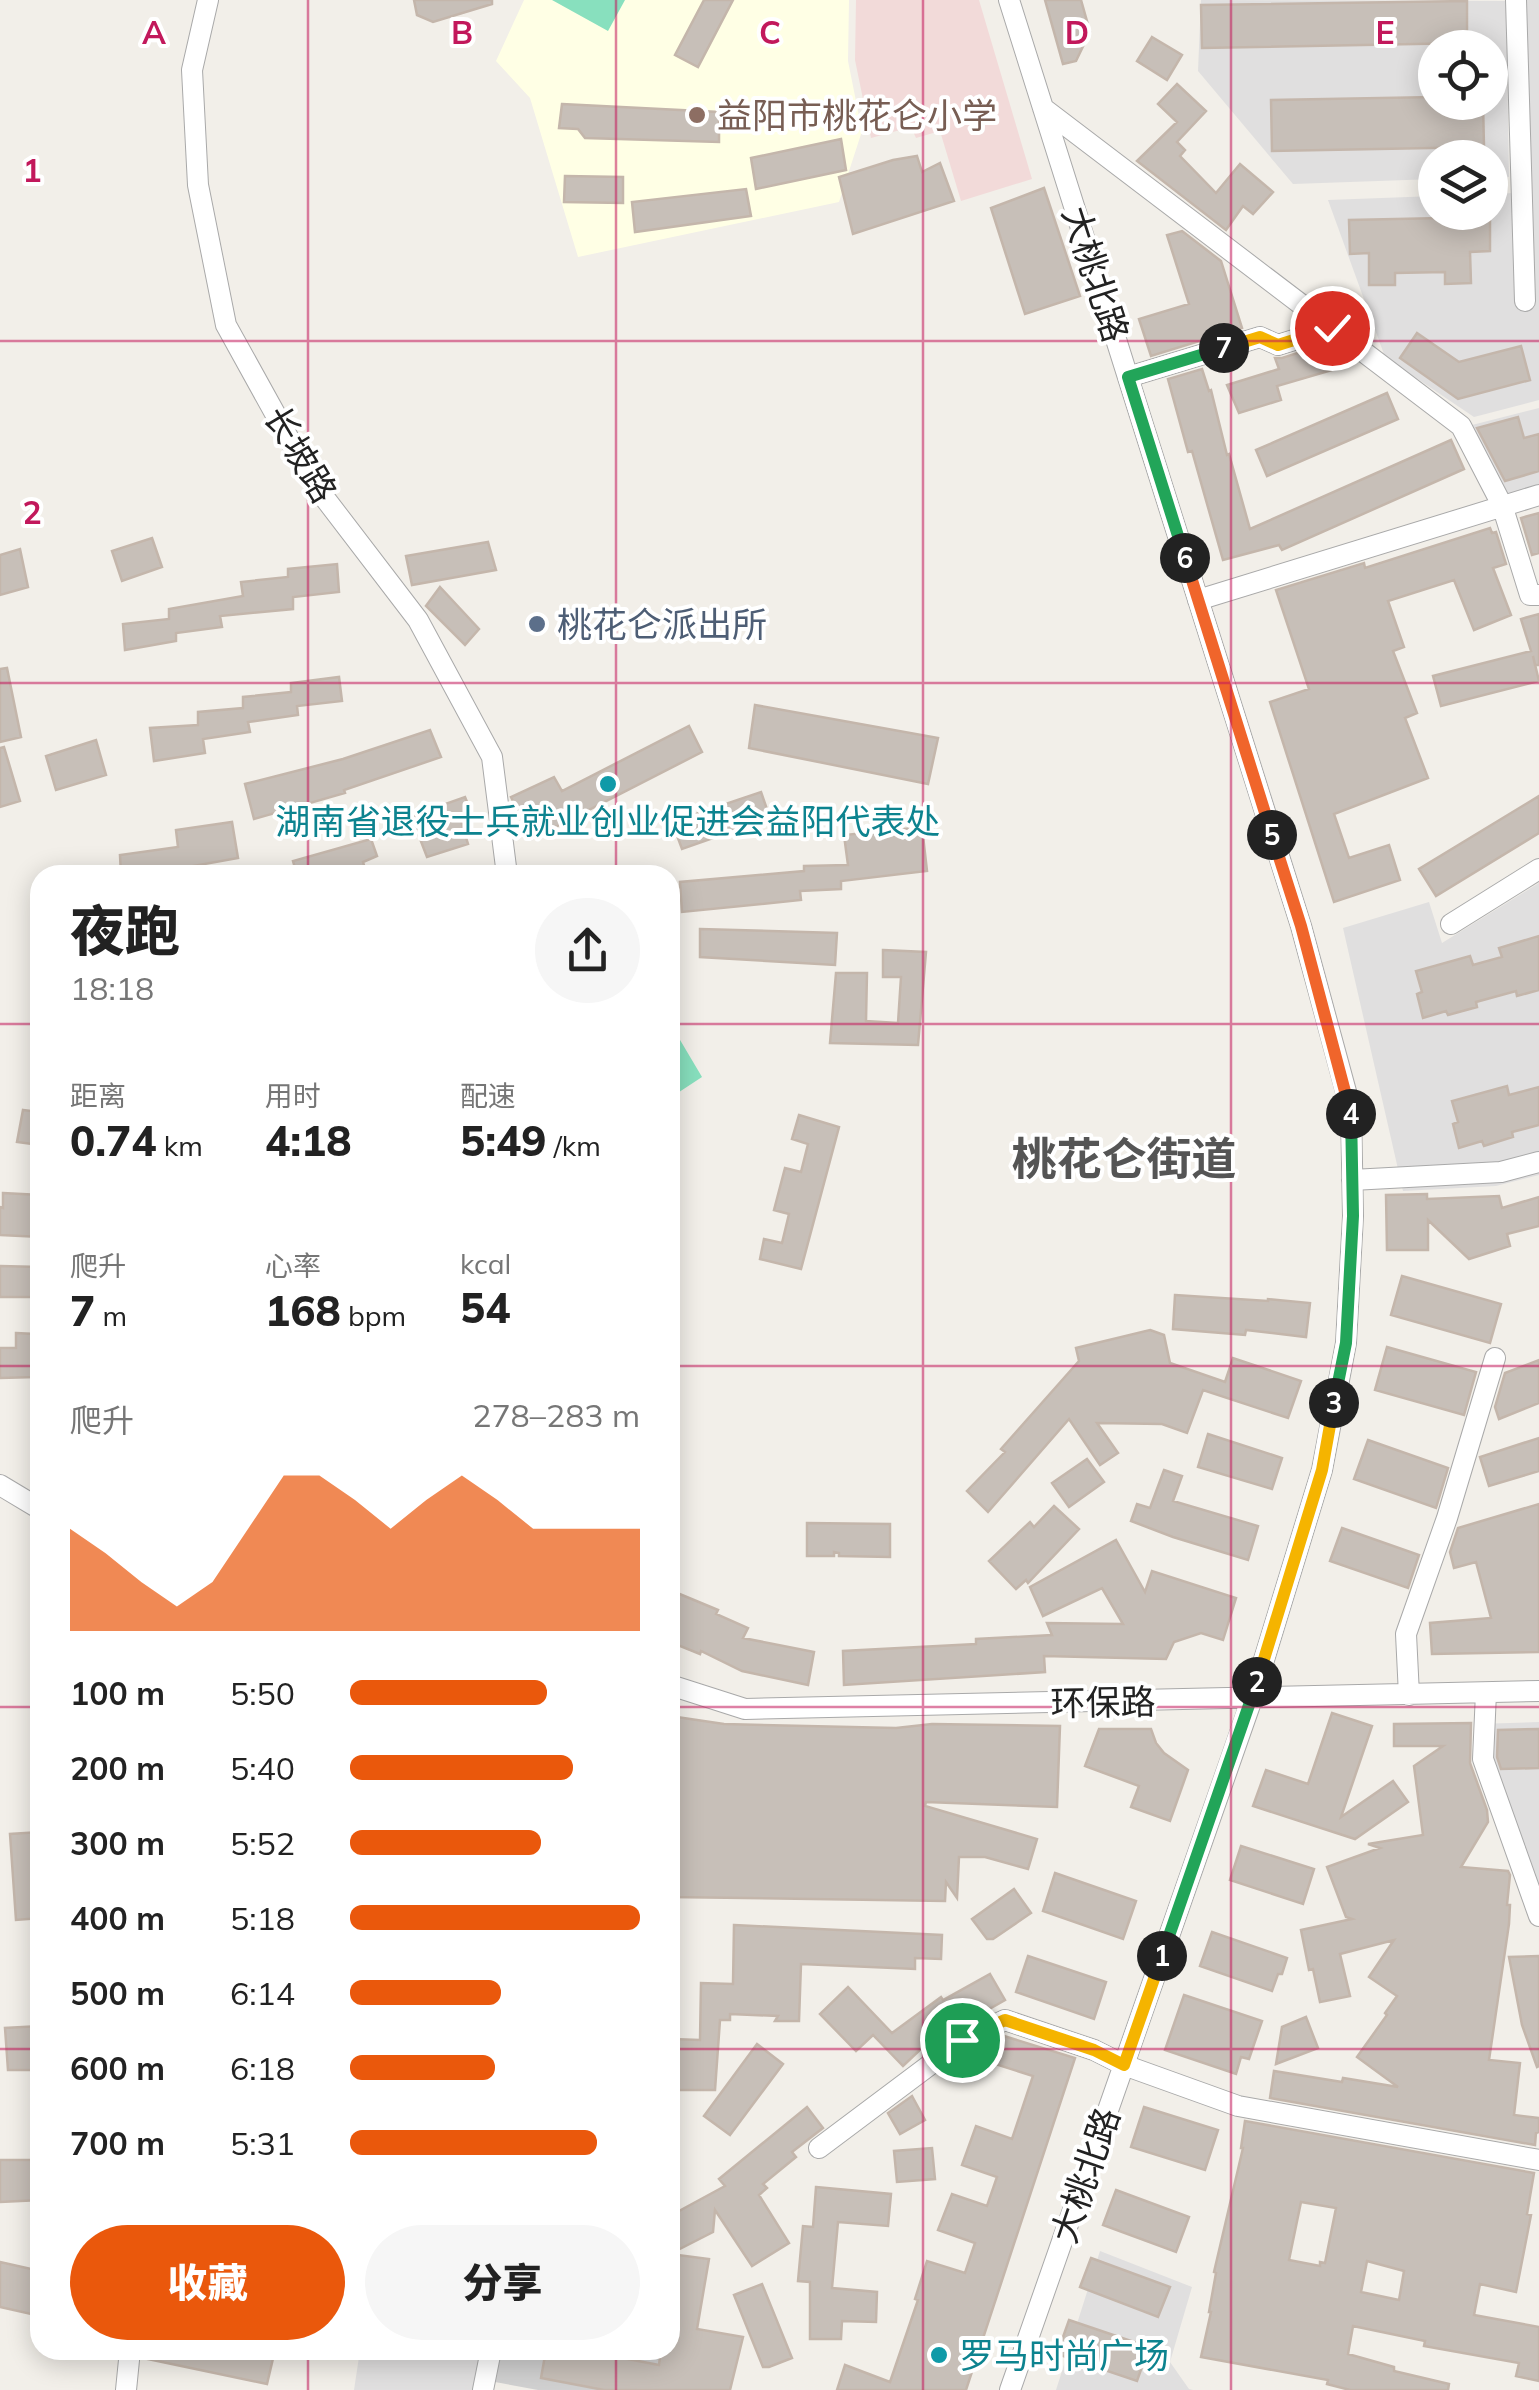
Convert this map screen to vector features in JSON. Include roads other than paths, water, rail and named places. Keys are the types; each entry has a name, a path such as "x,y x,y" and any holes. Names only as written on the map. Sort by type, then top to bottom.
{"street":[{"name":"长坡路","path":"208,0 192,70 198,184 226,325 314,484 418,620 492,757 507,865"},
{"name":"大桃北路","path":"1010,0 1296,908 1351,1110 1353,1216 1346,1343 1325,1452 1252,1700 1010,2390"},
{"path":"1516,0 1525,301"},
{"path":"1044,108 1461,426 1502,505 1530,595 1539,595"},
{"path":"1128,377 1260,337 1278,345 1332,328"},
{"path":"1198,600 1539,495"},
{"path":"1451,924 1539,870"},
{"path":"1352,1180 1501,1172 1539,1162"},
{"path":"1409,1695 1406,1634 1447,1518 1495,1358"},
{"path":"0,1485 30,1504"},
{"name":"环保路","path":"680,1687 745,1709 1539,1692"},
{"path":"1486,1693 1483,1759 1539,1916"},
{"path":"819,2148 962,2040 1005,2020 1238,2106 1539,2160"},
{"path":"126,2390 129,2360"},
{"path":"483,2390 489,2360"}],"place":[{"name":"益阳市桃花仑小学","path":"697,115"},
{"name":"桃花仑派出所","path":"537,624"},
{"name":"湖南省退役士兵就业创业促进会益阳代表处","path":"608,784"},
{"name":"罗马时尚广场","path":"939,2355"}],"district":[{"name":"桃花仑街道","path":"1124,1158"}]}
